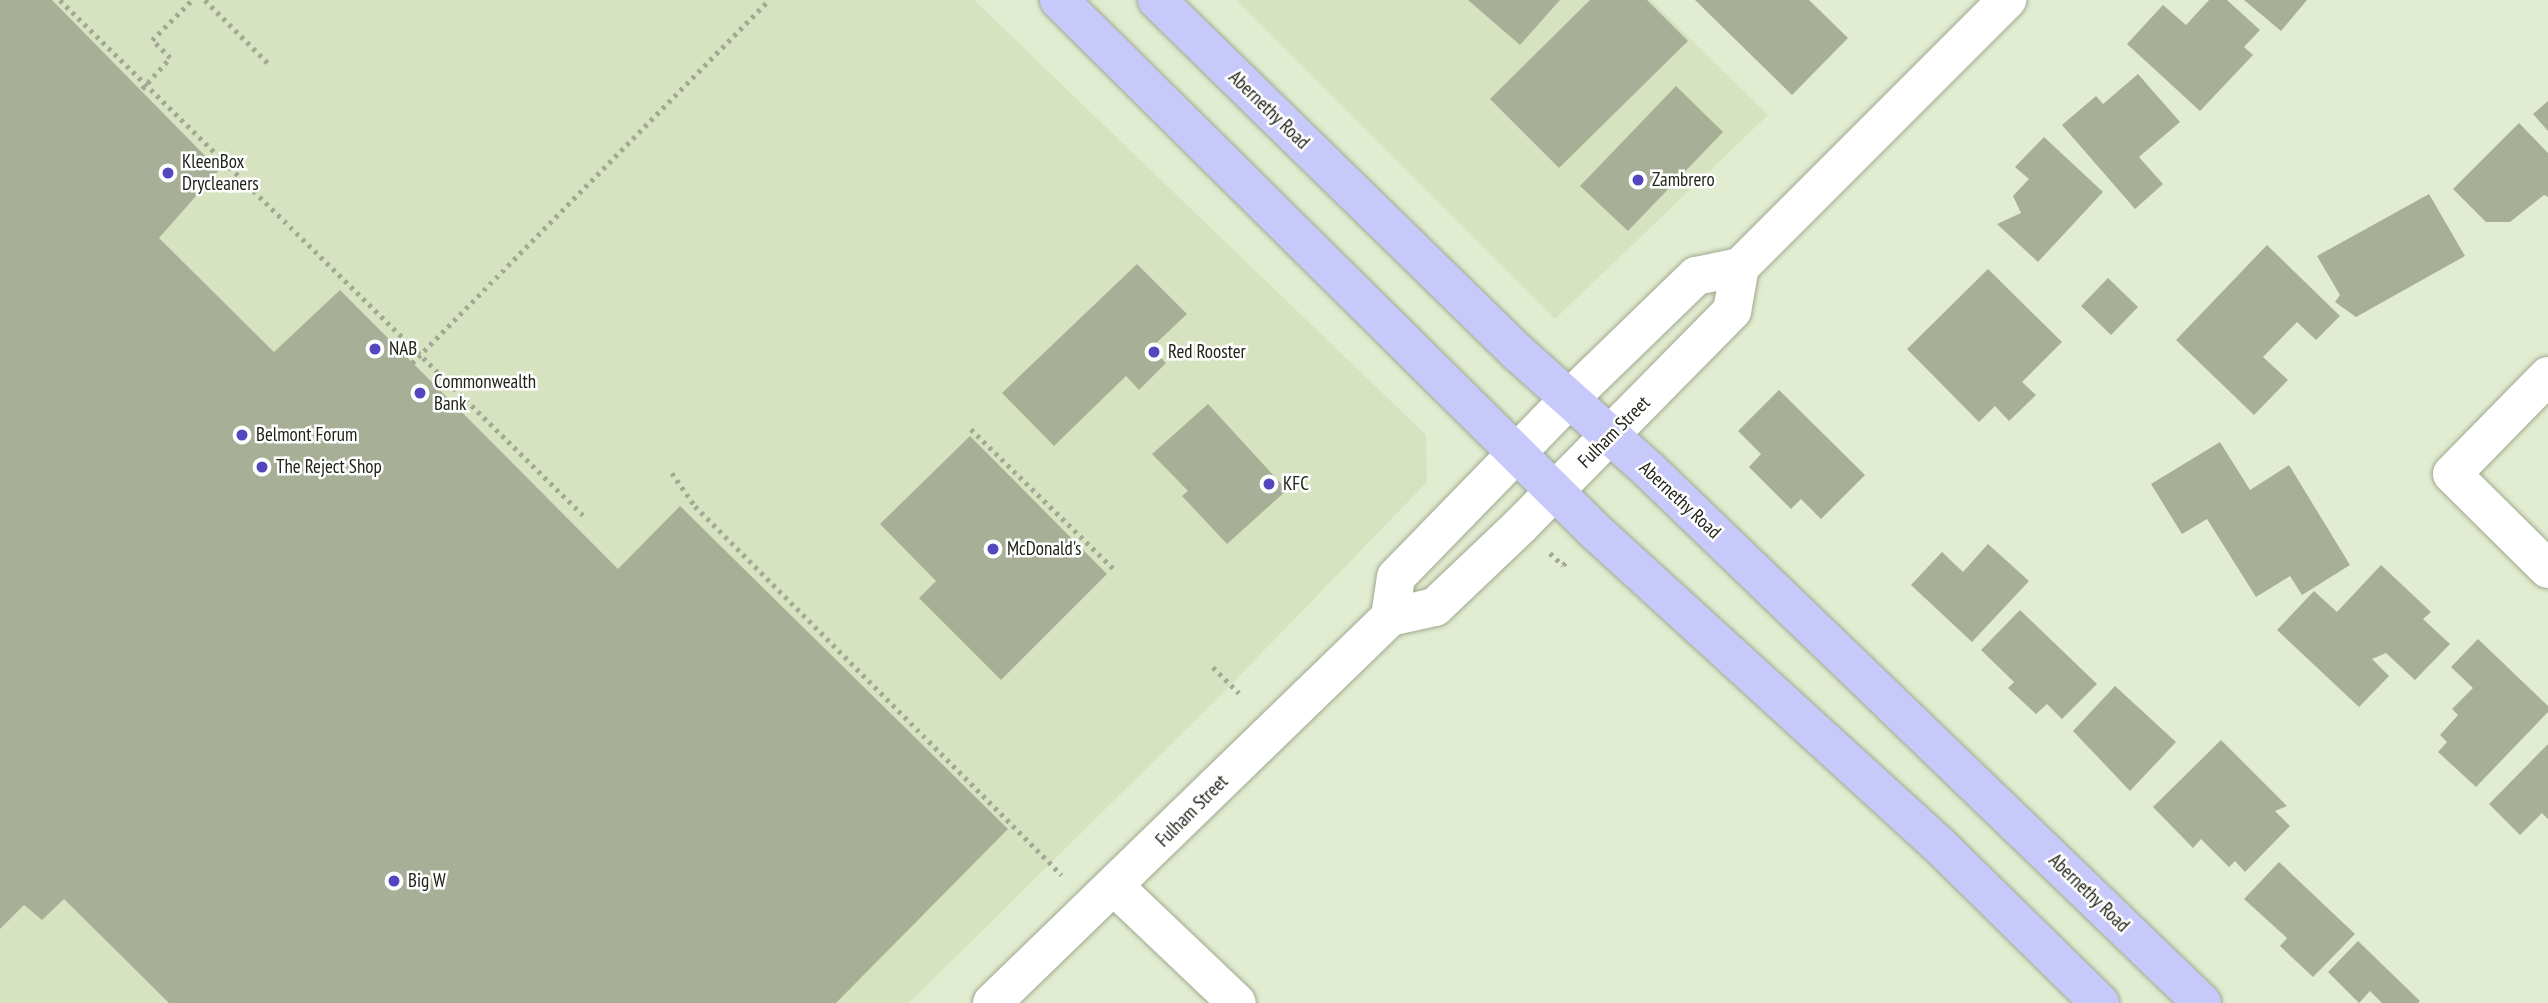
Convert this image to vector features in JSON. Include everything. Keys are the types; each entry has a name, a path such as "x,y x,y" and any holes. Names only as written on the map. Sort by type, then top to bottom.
{"main road":[{"path":"1059,0 1555,491 1936,842 2100,1003"},
{"name":"Abernethy Road","path":"1157,0 1569,399 2202,1003"}],"street":[{"path":"1390,617 1396,577 1569,399 1696,276 1740,267 2007,0"},
{"name":"Fulham Street","path":"992,1003 1115,887 1390,617 1435,607 1555,491 1732,311 1740,267"},
{"path":"2548,376 2452,474 2548,569"},
{"path":"1115,887 1237,1003"}],"path":[{"path":"60,0 144,87 586,517"},
{"path":"144,87 170,58 152,40 192,0"},
{"path":"205,0 268,63"},
{"path":"412,363 769,0"},
{"path":"971,429 1115,570"},
{"path":"672,473 695,506 1062,875"},
{"path":"1213,667 1239,692"}],"shaded area":[{"path":"0,0 974,0 1426,435 1427,482 1223,693 909,1003 0,1003"},
{"path":"1236,0 1651,0 1768,115 1555,319"}],"building":[{"name":"Belmont Forum","path":"0,0 52,0 219,170 159,238 274,352 340,290 618,569 680,506 1008,829 836,1003 169,1003 64,899 42,920 24,905 0,929"},
{"path":"1468,0 1560,0 1520,45"},
{"path":"1590,0 1647,0 1688,41 1559,168 1490,99"},
{"path":"1695,0 1809,0 1848,38 1792,95"},
{"path":"2209,0 2227,0 2260,30 2244,47 2253,55 2200,111 2127,44 2163,5 2186,25"},
{"path":"2244,0 2307,0 2281,31"},
{"path":"2138,74 2180,122 2139,157 2163,184 2135,209 2062,125 2096,96 2103,104"},
{"path":"1676,86 1723,132 1628,231 1580,186"},
{"path":"2548,101 2548,131 2533,114"},
{"path":"2519,123 2548,153 2548,197 2544,195 2510,222 2486,222 2453,189"},
{"path":"2044,137 2103,192 2038,262 1997,224 2021,213 2013,196 2029,179 2015,167"},
{"path":"2429,194 2465,256 2356,317 2335,302 2340,295 2317,256"},
{"path":"2267,245 2340,316 2316,340 2297,322 2263,357 2288,380 2254,415 2176,340"},
{"path":"1137,264 1187,314 1151,348 1166,363 1139,390 1126,376 1054,446 1002,393"},
{"path":"1988,269 2062,342 2022,382 2036,395 2009,421 1995,406 1979,422 1907,349"},
{"path":"2108,278 2138,307 2111,335 2081,306"},
{"path":"1779,390 1865,475 1821,519 1801,499 1791,509 1749,467 1761,454 1738,431"},
{"path":"1208,404 1287,490 1227,544 1182,496 1188,491 1152,454"},
{"name":"McDonald's","path":"970,436 1107,574 1001,680 919,598 936,581 880,524"},
{"path":"2220,442 2250,490 2289,465 2350,565 2302,595 2290,576 2256,597 2207,519 2182,534 2151,484"},
{"path":"1988,544 2029,581 1972,642 1911,585 1942,552 1963,572"},
{"path":"2381,565 2431,612 2423,619 2450,644 2415,680 2386,653 2372,659 2389,676 2359,707 2277,630 2314,591 2337,612"},
{"path":"2020,610 2097,684 2062,719 2047,704 2036,714 2008,688 2014,682 1981,650"},
{"path":"2478,639 2548,706 2548,712 2476,787 2438,752 2447,742 2440,735 2458,715 2452,709 2473,688 2451,667"},
{"path":"2115,686 2176,742 2130,791 2073,731"},
{"path":"2221,740 2287,806 2275,811 2290,826 2245,872 2235,861 2229,867 2201,839 2193,848 2153,807"},
{"path":"2548,744 2548,819 2542,813 2520,835 2489,804"},
{"path":"2279,862 2355,934 2313,977 2280,946 2287,938 2244,899"},
{"path":"2358,941 2420,1001 2418,1003 2382,1003 2370,991 2359,1003 2328,972"}],"place":[{"name":"KleenBox Drycleaners","path":"168,173"},
{"name":"Zambrero","path":"1638,180"},
{"name":"NAB","path":"375,349"},
{"name":"Red Rooster","path":"1154,352"},
{"name":"Commonwealth Bank","path":"420,393"},
{"name":"Belmont Forum","path":"242,435"},
{"name":"The Reject Shop","path":"262,467"},
{"name":"KFC","path":"1269,484"},
{"name":"McDonald's","path":"993,549"},
{"name":"Big W","path":"394,881"}]}
